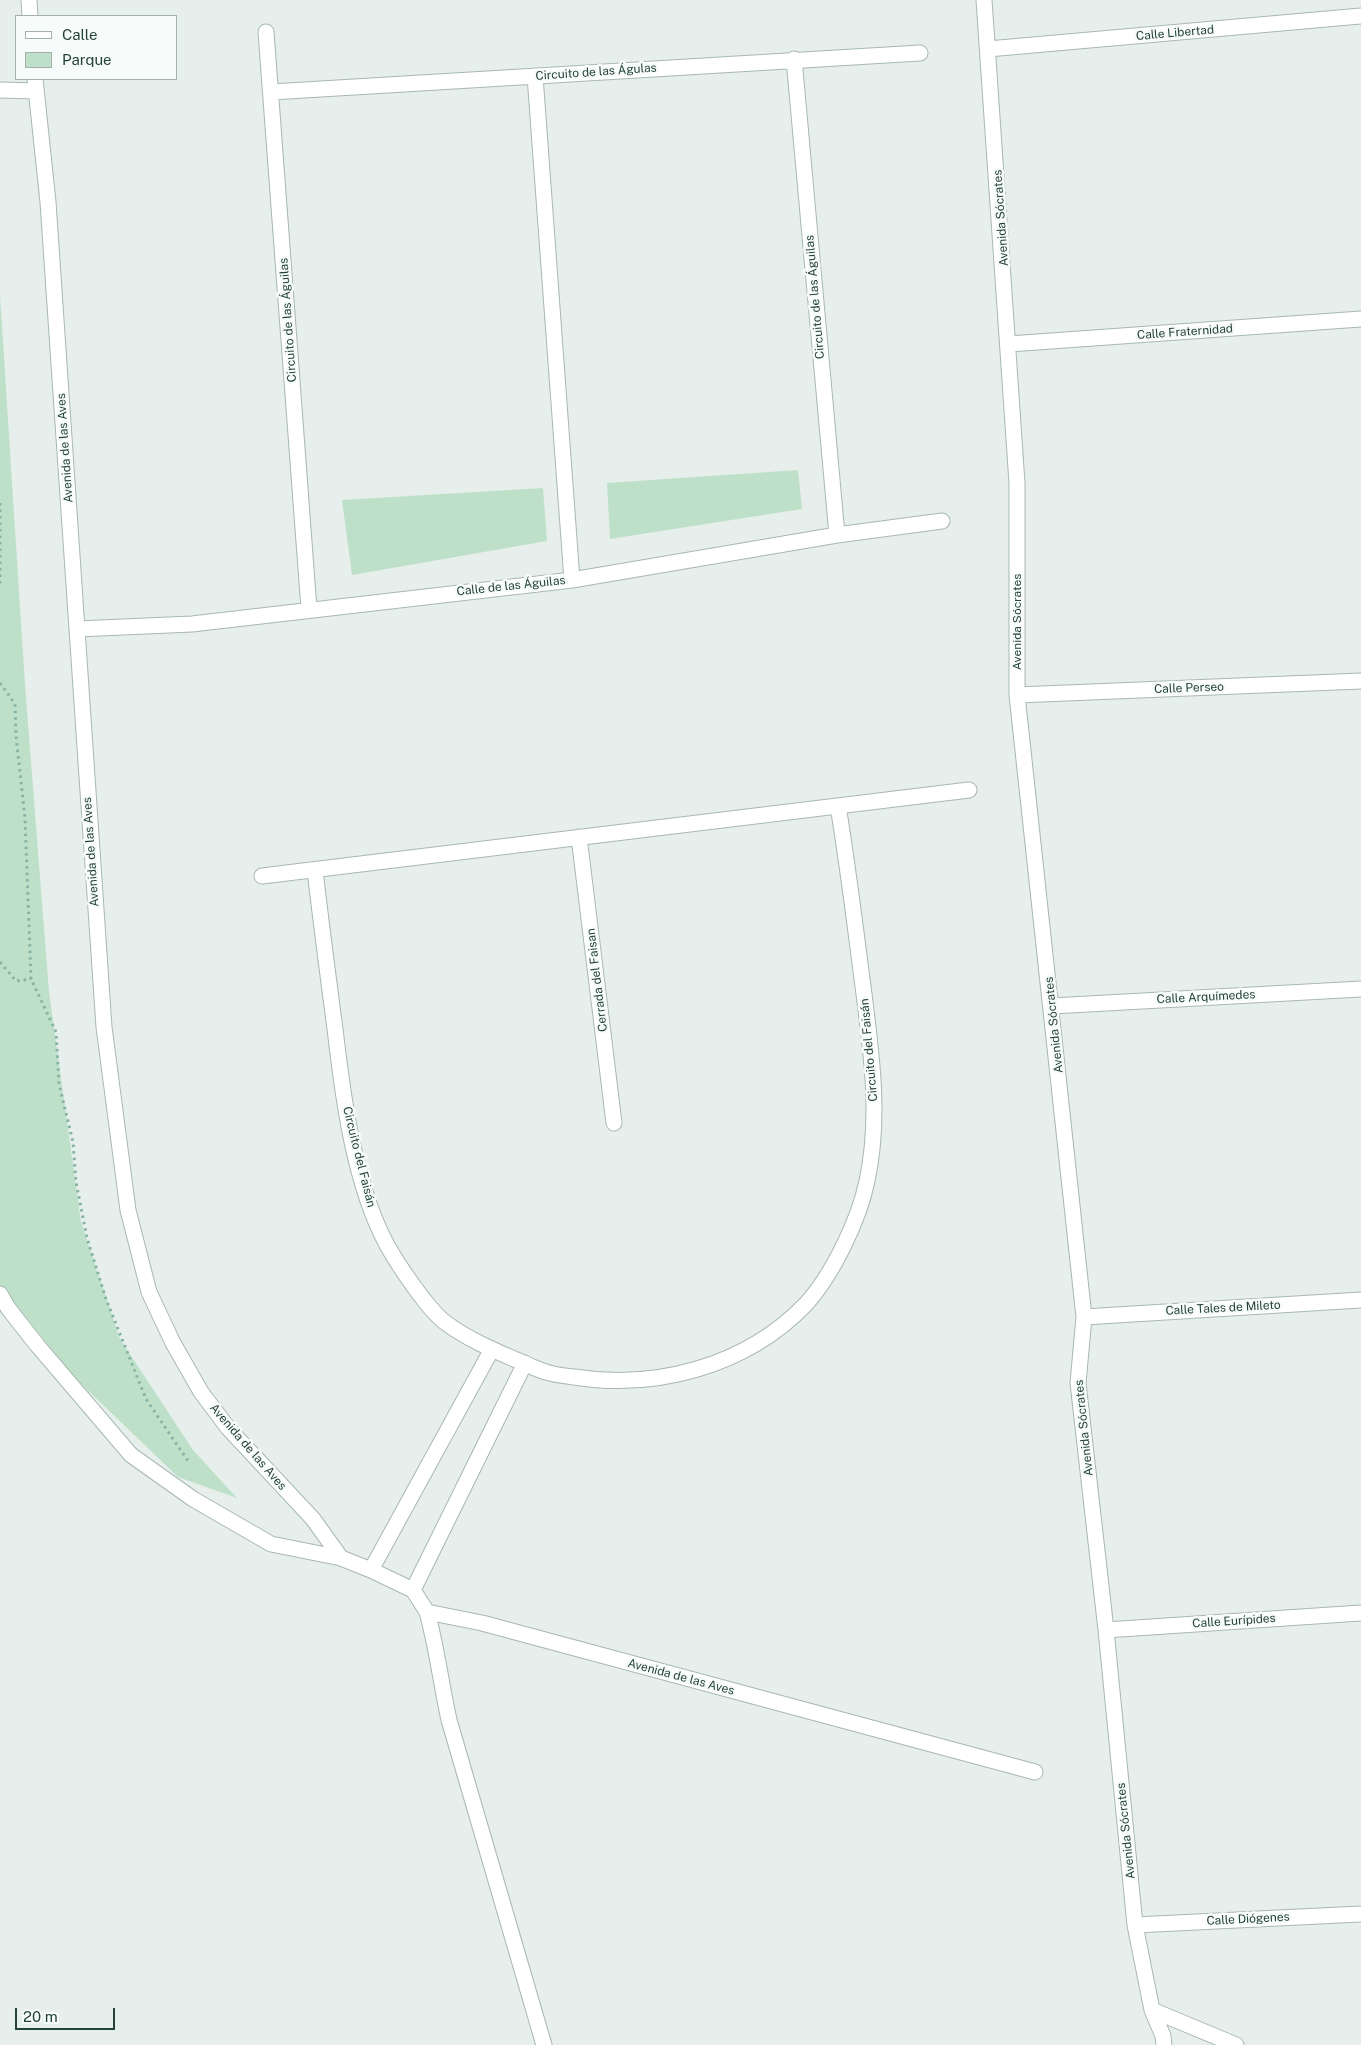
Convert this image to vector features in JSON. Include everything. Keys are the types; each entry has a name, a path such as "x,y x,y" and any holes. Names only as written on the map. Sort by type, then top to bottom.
{"street":[{"path":"29,0 30,15"},
{"name":"Avenida Sócrates","path":"984,0 1017,483 1017,695 1084,1317 1078,1383 1106,1630 1136,1925 1152,2010 1163,2036 1164,2045"},
{"name":"Calle Libertad","path":"988,49 1361,16"},
{"name":"Circuito de las Águilas","path":"266,32 310,609"},
{"name":"Circuito de las Águlas","path":"272,92 920,53"},
{"name":"Circuito de las Águilas","path":"794,60 837,535"},
{"path":"536,76 572,580"},
{"path":"0,90 35,85"},
{"name":"Avenida de las Aves","path":"35,85 48,202 104,1027 128,1210 149,1292 173,1343 201,1392 228,1428 312,1519 341,1558"},
{"name":"Calle Fraternidad","path":"1009,344 1361,319"},
{"name":"Calle de las Águilas","path":"77,629 192,624 572,580 837,535 942,522"},
{"name":"Calle Perseo","path":"1017,695 1361,681"},
{"path":"262,876 969,790"},
{"name":"Circuito del Faisán","path":"314,870 341,1082 352,1140 368,1203 388,1246 420,1294 444,1322 492,1350 549,1373 598,1381 641,1381 682,1373 727,1359 774,1331 805,1305 826,1278 848,1238 867,1183 874,1128 874,1078 852,891 838,806"},
{"name":"Cerrada del Faisan","path":"579,837 614,1123"},
{"name":"Calle Arquímedes","path":"1052,1006 1361,989"},
{"path":"0,1294 4,1311 131,1455 194,1499 272,1544 341,1558 413,1590 427,1612 437,1649 441,1683 449,1720 544,2045"},
{"name":"Calle Tales de Mileto","path":"1084,1317 1361,1300"},
{"path":"371,1570 492,1350"},
{"path":"413,1590 525,1363"},
{"name":"Avenida de las Aves","path":"427,1612 492,1626 1035,1772"},
{"name":"Calle Eurípides","path":"1106,1630 1361,1613"},
{"name":"Calle Diógenes","path":"1136,1925 1361,1914"},
{"path":"1152,2010 1236,2045"}],"path":[{"path":"0,503 0,585"},
{"path":"0,683 15,704 16,736 25,818 31,979 56,1032 59,1084 73,1142 76,1182 87,1238 106,1300 146,1399 188,1461"},
{"path":"0,962 16,981 31,979"}],"green space":[{"path":"0,295 25,685 49,992 81,1222 120,1339 193,1450 237,1498 178,1477 76,1379 0,1286"},
{"path":"798,470 802,509 610,539 607,483"},
{"path":"543,488 547,541 352,575 342,500"}]}
